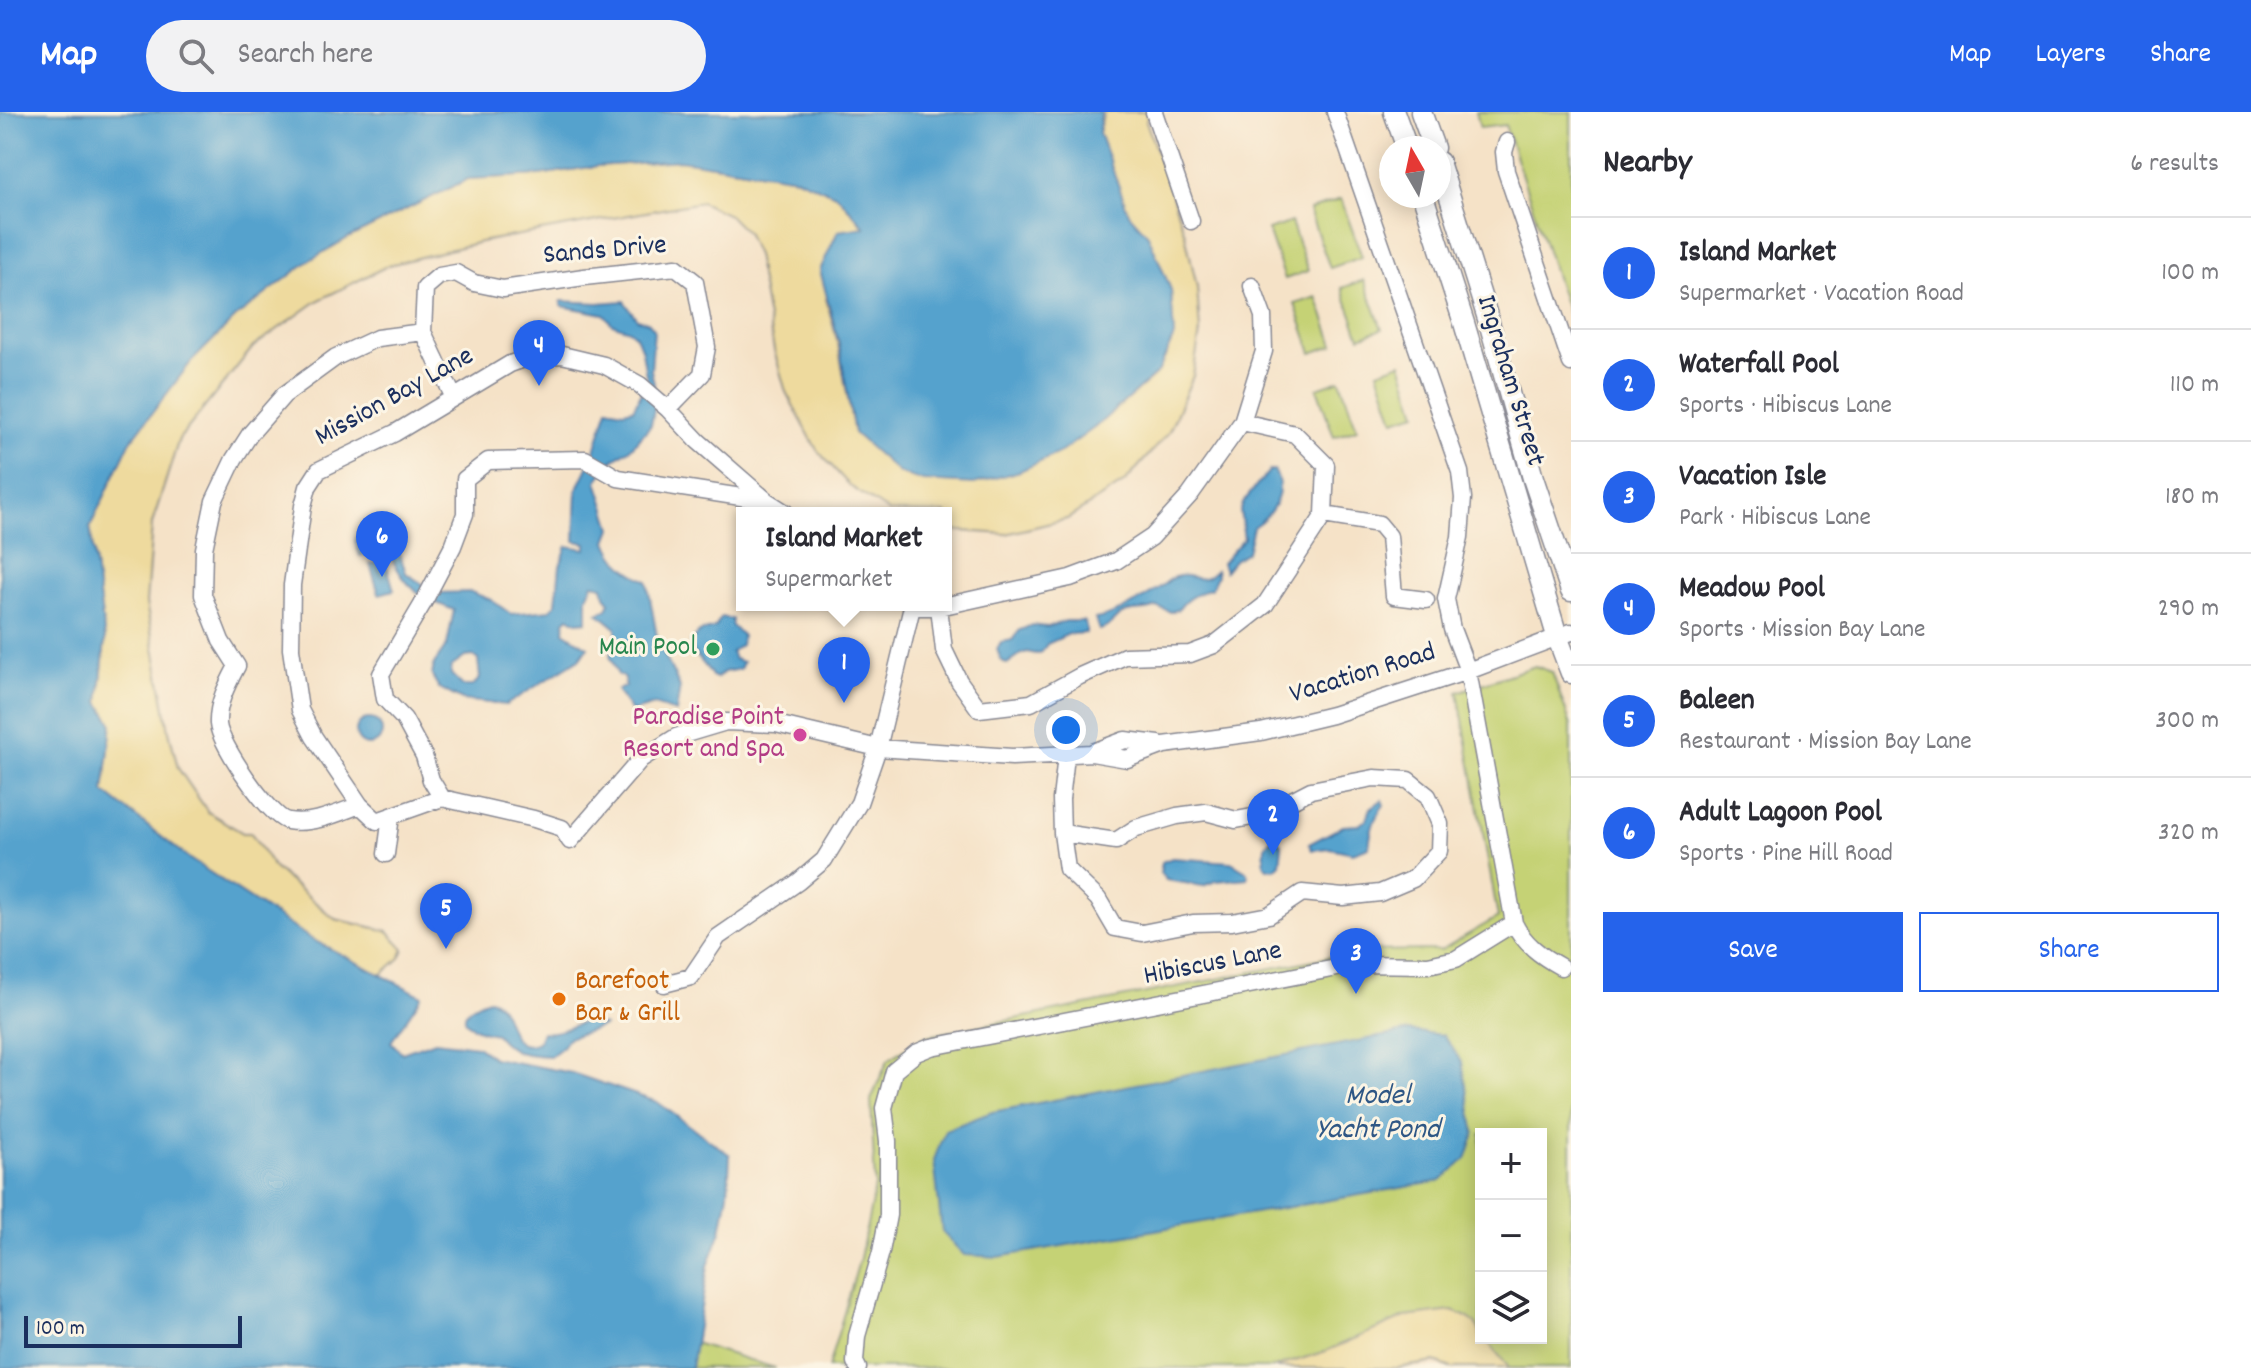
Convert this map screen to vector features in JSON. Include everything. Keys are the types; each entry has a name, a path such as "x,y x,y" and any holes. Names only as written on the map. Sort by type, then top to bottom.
{"main road":[{"path":"1394,112 1403,136"},
{"path":"1421,112 1430,136"},
{"name":"Ingraham Street","path":"1451,200 1533,478 1571,591"},
{"name":"Ingraham Street","path":"1427,208 1566,634 1571,673"}],"street":[{"path":"1154,112 1191,221"},
{"path":"1335,112 1460,472 1463,498 1460,537 1446,599 1452,629 1468,671 1514,923 1539,955 1561,967"},
{"path":"1507,142 1504,152 1506,171 1571,363"},
{"name":"Sands Drive","path":"423,332 425,288 439,276 456,273 474,283 503,289 676,267 695,282 707,347 702,374 668,409"},
{"path":"952,604 1070,578 1116,561 1152,537 1190,495 1242,422 1264,351 1263,316 1252,286"},
{"path":"453,396 423,332 377,338 336,357 284,395 250,434 214,501 204,549 203,595 221,641 237,666 226,685 218,725 223,744 270,809 285,821 328,817 360,805 377,821 442,798 404,719 385,699 381,674 438,576 465,514 465,479 488,461 585,459 618,478 767,501"},
{"name":"Mission Bay Lane","path":"360,805 314,737 300,710 291,649 292,585 303,506 308,487 319,470 395,433 510,364 532,356 562,355 604,365 640,385 698,441 776,507"},
{"path":"939,611 944,650 959,681 979,709 1031,703 1125,656 1190,654 1214,645 1265,605 1324,515 1326,465 1295,434 1242,422"},
{"path":"1324,515 1379,524 1389,536 1394,596 1426,600"},
{"path":"664,984 691,977 718,937 798,882 824,860 859,803 878,748 910,611"},
{"name":"Vacation Road","path":"442,798 562,828 570,841 641,759 676,737 726,722 776,724 878,748 1012,757 1092,753 1127,759 1164,745 1261,732 1332,715 1468,671 1566,634"},
{"name":"Hibiscus Lane","path":"1062,833 1116,841 1136,828 1177,816 1206,812 1236,820 1263,815 1311,790 1374,778 1408,780 1428,796 1440,824 1439,851 1413,879 1380,893 1343,897 1302,893 1269,915 1232,922 1193,923 1142,933 1115,928 1098,899 1067,869 1062,833 1061,799 1066,756"},
{"path":"386,854 391,816"},
{"name":"Hibiscus Lane","path":"858,1368 855,1362 857,1336 881,1252 888,1215 888,1141 884,1108 894,1071 916,1053 931,1047 1357,964 1428,965 1456,959 1514,923"}],"green space":[{"path":"1476,112 1571,112 1571,322 1505,125 1480,128"},
{"path":"1341,199 1362,257 1330,268 1309,210"},
{"path":"1291,222 1308,271 1285,279 1268,230"},
{"path":"1364,280 1382,329 1360,337 1342,288"},
{"path":"1317,297 1334,345 1312,353 1295,304"},
{"path":"1401,363 1417,413 1394,420 1378,371"},
{"path":"1340,380 1357,429 1334,437 1317,388"},
{"path":"1535,666 1552,672 1571,726 1571,1368 1451,1368 1435,1362 1397,1368 828,1368 860,1258 875,1187 871,1100 888,1060 923,1037 1359,951 1441,950 1498,917 1458,692"},
{"path":"694,1343 775,1368 691,1368"}],"sand":[{"path":"1104,112 1148,112 1146,121 1185,234 1197,287 1200,332 1193,376 1169,432 1125,482 1067,519 1006,534 952,530 952,507 882,507 850,486 817,450 786,392 774,350 756,255 746,232 729,215 701,202 480,242 389,265 317,301 253,347 179,439 152,524 146,603 169,731 178,768 208,812 243,833 251,833 274,868 335,919 388,931 404,949 400,958 381,975 311,939 191,860 104,792 112,723 99,703 105,640 90,527 130,442 191,362 236,317 310,260 468,179 680,160 797,178 838,196 865,228 826,299 838,344 854,433 1094,428 1158,373 1174,336 1171,290 1148,235 1129,214 1099,133"},
{"path":"1452,1311 1467,1317 1475,1323 1475,1344 1490,1344 1509,1368 1451,1368 1435,1362 1397,1368 1273,1368 1326,1351 1405,1317"}],"water":[{"path":"0,112 1101,112 1099,133 1129,214 1148,235 1171,290 1174,336 1158,372 1094,428 1061,452 1020,471 974,484 923,481 899,473 854,433 839,344 820,270 838,231 865,227 838,196 797,178 680,160 468,179 310,260 236,317 191,362 130,442 90,527 105,640 99,702 112,723 104,792 191,860 311,939 422,996 391,1042 402,1053 435,1041 477,1046 493,1058 572,1073 657,1102 730,1155 728,1194 721,1231 708,1266 691,1368 0,1368"},
{"path":"561,301 624,301 637,319 648,322 654,329 651,370 654,410 651,425 632,447 612,461 597,481 612,528 607,541 610,548 622,565 647,581 658,642 680,687 676,712 654,705 631,712 617,690 626,686 610,656 616,628 598,613 607,609 610,602 603,586 593,584 587,597 587,621 577,622 569,617 565,621 564,632 588,647 579,659 506,705 462,700 439,688 432,676 434,664 447,645 454,610 434,602 410,586 384,548 360,556 355,541 360,528 380,521 395,539 406,573 436,593 471,592 491,600 511,614 550,610 556,603 560,566 567,546 586,549 586,543 575,541 577,490 593,457 608,408 633,409 647,381 636,336 612,324 604,314 561,306","holes":["473,656 478,660 480,678 473,686 463,686 451,674 451,667 465,657"]},
{"path":"1274,470 1279,487 1276,502 1267,516 1253,527 1247,552 1234,560 1225,571 1222,563 1244,538 1240,511 1244,501 1269,471"},
{"path":"385,560 394,590 379,594 370,564"},
{"path":"1216,570 1212,588 1190,598 1179,609 1171,612 1157,607 1126,612 1099,630 1095,619 1128,607 1173,578 1200,579"},
{"name":"Main Pool","path":"721,617 732,619 732,626 742,635 741,645 731,652 734,659 743,662 740,669 724,672 717,678 712,676 690,643 699,632 715,628"},
{"path":"1066,621 1084,621 1086,633 1069,634 1047,644 1042,652 1021,654 1007,664 1001,660 997,649 1001,642 1012,640 1020,630 1032,625 1047,627"},
{"path":"369,719 378,723 382,732 378,741 369,745 360,741 356,732 360,723"},
{"path":"1382,800 1384,805 1373,825 1369,847 1353,853 1330,848 1312,850 1309,844 1343,826 1359,825 1367,819 1371,808"},
{"path":"1270,840 1278,840 1282,845 1280,864 1275,869 1267,868 1264,864 1265,847"},
{"path":"1172,858 1231,862 1248,872 1248,878 1216,881 1203,886 1166,880 1160,873 1162,862"},
{"path":"489,999 503,1010 514,1037 527,1045 538,1042 542,1032 558,1031 587,1022 604,1026 568,1038 551,1056 527,1054 514,1050 496,1034 476,1028 466,1020 469,1010"},
{"name":"Model Yacht Pond","path":"1409,1031 1443,1035 1462,1062 1475,1134 1466,1159 1441,1181 998,1257 964,1255 942,1232 934,1160 945,1130 992,1112"}],"place":[{"name":"Meadow Pool","path":"539,386"},
{"name":"Adult Lagoon Pool","path":"382,577"},
{"name":"Main Pool","path":"713,649"},
{"name":"Island Market","path":"844,703"},
{"name":"Paradise Point Resort and Spa","path":"800,735"},
{"name":"Waterfall Pool","path":"1273,855"},
{"name":"Baleen","path":"446,949"},
{"name":"Vacation Isle","path":"1356,994"},
{"name":"Barefoot Bar & Grill","path":"559,999"}]}
